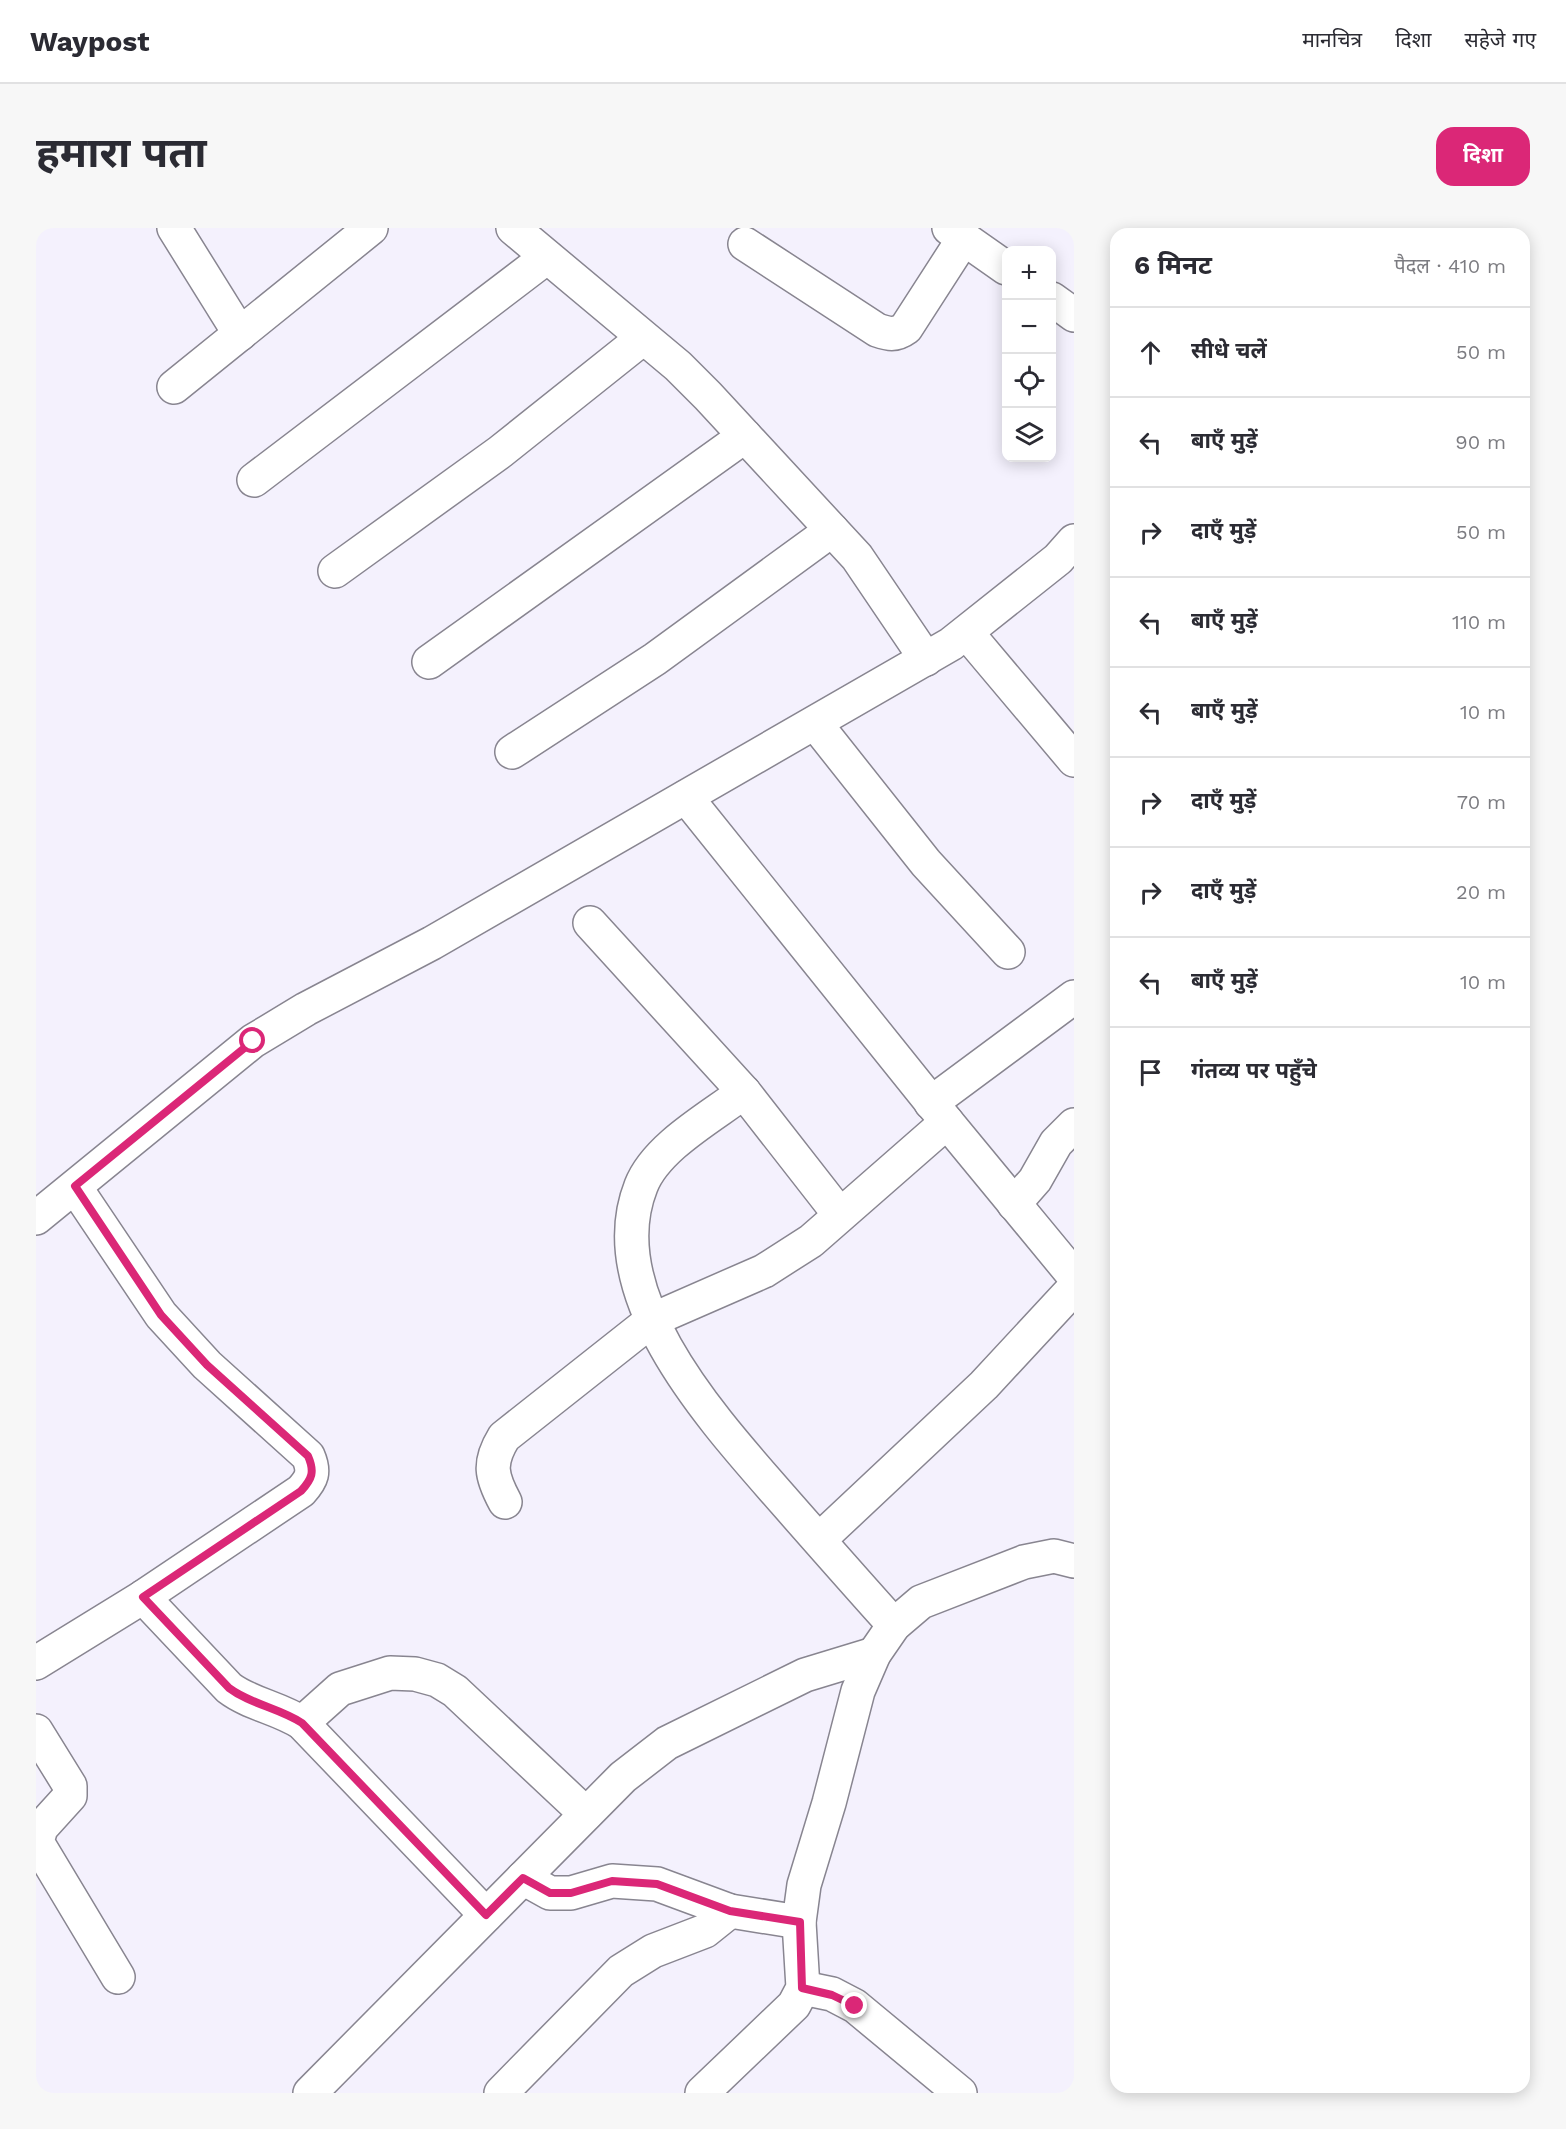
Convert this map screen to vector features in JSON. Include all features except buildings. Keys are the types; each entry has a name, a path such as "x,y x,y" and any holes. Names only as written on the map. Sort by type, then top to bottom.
{"street":[{"path":"174,228 240,334"},
{"path":"174,387 371,228"},
{"path":"513,228 708,396 832,530 881,589 926,659"},
{"path":"745,244 889,334 898,334 906,328 956,233 1002,265"},
{"path":"254,480 547,257"},
{"path":"1053,300 1074,315"},
{"path":"335,571 500,452 643,338"},
{"path":"429,662 745,436"},
{"path":"512,752 655,659 832,530"},
{"path":"36,1218 253,1041 432,943 926,659 967,633 1069,560"},
{"path":"967,633 1074,760"},
{"path":"815,723 926,863 1008,952"},
{"path":"686,797 939,1113 1074,1276"},
{"path":"590,923 744,1092 840,1215"},
{"path":"506,1502 495,1482 493,1468 494,1454 504,1437 652,1320 764,1271 811,1241 840,1215 939,1113 1074,997"},
{"path":"744,1092 661,1154 641,1184 630,1220 633,1263 652,1320 693,1392 894,1625"},
{"path":"1014,1204 1035,1180 1056,1143 1074,1125"},
{"path":"36,1663 143,1597 301,1491 311,1480 313,1468 308,1456 207,1365 161,1315 75,1186"},
{"path":"819,1540 984,1384 1074,1288"},
{"path":"702,2093 794,2005 802,1988 800,1922 804,1886 829,1803 858,1691 874,1654 894,1625 921,1602 1024,1562 1054,1556 1074,1561"},
{"path":"143,1597 234,1692 302,1723 486,1915"},
{"path":"310,2093 623,1777 667,1743 805,1674 874,1654"},
{"path":"302,1723 340,1689 390,1673 415,1674 437,1680 455,1691 586,1814"},
{"path":"36,1731 70,1786 70,1796 41,1828 37,1842 118,1977"},
{"path":"523,1878 550,1893 571,1893 612,1881 657,1884 730,1911 800,1922"},
{"path":"501,2093 621,1971 652,1951 705,1931 730,1911"},
{"path":"802,1988 832,1995 855,2006 960,2093"}],"route":[{"path":"253,1041 75,1186 161,1315 207,1365 308,1456 313,1468 311,1480 301,1491 143,1597 239,1696 269,1706 302,1723 486,1915 523,1878 550,1893 571,1893 612,1881 657,1884 730,1911 800,1922 802,1988 832,1995 855,2006"}]}
